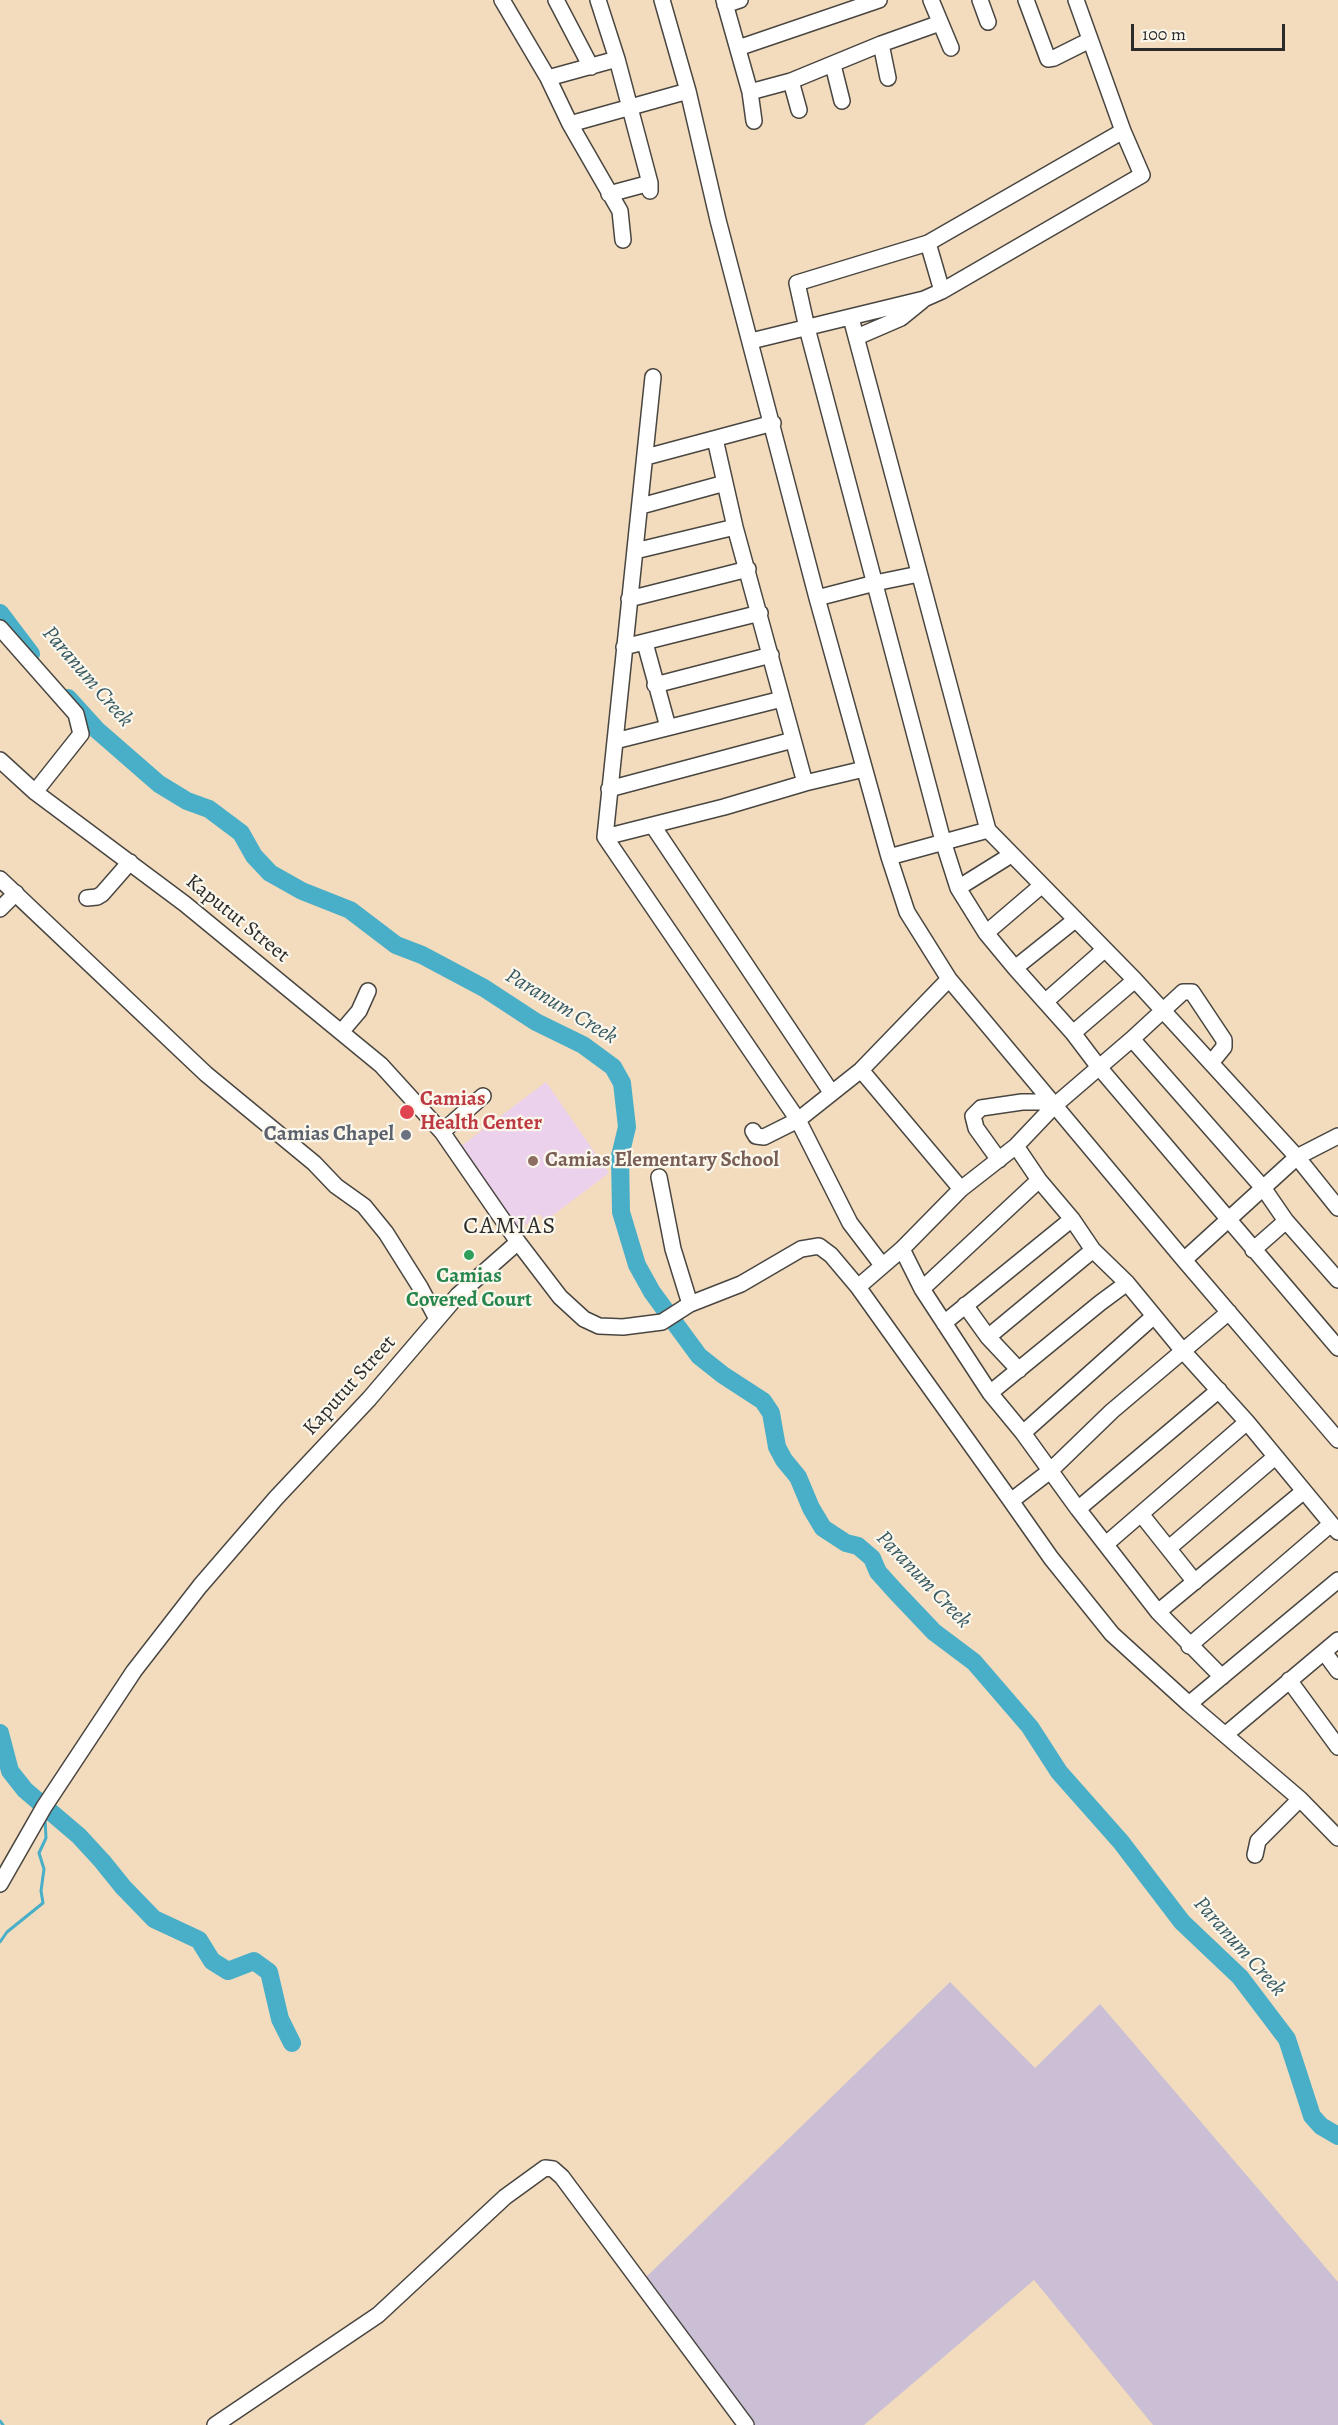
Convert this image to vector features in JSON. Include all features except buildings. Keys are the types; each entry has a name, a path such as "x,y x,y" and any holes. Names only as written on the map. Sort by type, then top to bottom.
{"street":[{"path":"502,0 548,78 570,124 622,216 623,240"},
{"path":"556,0 591,67"},
{"path":"598,0 617,59 650,187 609,194"},
{"path":"662,0 688,91 718,220 817,598 889,857 907,912 949,979 1052,1104 1229,1312 1336,1432"},
{"path":"738,48 879,0"},
{"path":"931,0 951,48"},
{"path":"980,0 988,22"},
{"path":"1026,0 1048,58 1054,58 1090,40"},
{"path":"751,341 924,299 942,291 1142,175 1076,0"},
{"path":"730,2 738,48 750,92 754,121"},
{"path":"750,92 791,81 881,44 940,23"},
{"path":"881,44 888,78"},
{"path":"548,78 617,59"},
{"path":"833,65 842,101"},
{"path":"791,81 799,110"},
{"path":"570,124 688,91"},
{"path":"1124,131 928,243 798,283 807,328 943,841 958,888 986,933 1338,1348"},
{"path":"928,243 942,291"},
{"path":"857,337 901,318 924,299"},
{"path":"851,318 988,830 1135,980 1297,1157 1338,1208"},
{"path":"653,377 605,837 798,1120 850,1223 882,1265"},
{"path":"646,457 772,423"},
{"path":"715,439 735,527 748,568 804,783"},
{"path":"641,506 725,483"},
{"path":"635,551 735,527"},
{"path":"630,599 748,568"},
{"path":"817,598 919,574"},
{"path":"624,647 760,613"},
{"path":"0,628 76,714 81,734 35,792"},
{"path":"645,643 668,727"},
{"path":"655,685 771,655"},
{"path":"615,741 782,699"},
{"path":"609,789 793,740"},
{"name":"Kaputut Street","path":"0,760 35,792 130,862 342,1031 381,1065 442,1132 518,1242 458,1295 369,1399 276,1498 200,1586 134,1671 39,1816 0,1884"},
{"path":"605,837 864,769"},
{"path":"653,826 831,1092"},
{"path":"889,857 988,830"},
{"path":"958,888 1011,855"},
{"path":"87,898 102,894 130,862"},
{"path":"0,879 206,1074 314,1163 336,1185 364,1206 386,1233 437,1319"},
{"path":"986,933 1041,886"},
{"path":"0,909 16,893"},
{"path":"1015,968 1075,920"},
{"path":"1046,1001 1104,950"},
{"path":"753,1131 756,1136 764,1137 798,1120 861,1070 949,979"},
{"path":"1073,1033 1135,980"},
{"path":"342,1031 358,1011 368,991"},
{"path":"858,1287 902,1249 961,1189 1017,1146 1052,1104 1132,1039 1182,992 1192,992 1224,1040 1224,1047 1211,1063"},
{"path":"1132,1039 1264,1189 1286,1221 1338,1280"},
{"path":"861,1070 961,1189"},
{"path":"442,1132 483,1096"},
{"path":"999,1160 976,1128 973,1116 981,1108 1022,1102 1052,1104"},
{"path":"1184,1260 1297,1157 1338,1136"},
{"path":"1017,1146 1039,1180 1072,1219 1093,1250 1127,1283 1335,1528 1189,1646"},
{"path":"659,1177 686,1308"},
{"path":"922,1289 1039,1180"},
{"path":"944,1323 1072,1219"},
{"path":"1253,1250 1286,1221"},
{"path":"518,1242 560,1298 584,1319 599,1326 623,1327 662,1322 686,1308 741,1284 801,1249 819,1246 831,1255 858,1287 1051,1558 1112,1634 1189,1704 1300,1799 1338,1838"},
{"path":"902,1249 922,1289 990,1393 1023,1433 1050,1472 1158,1612 1222,1677"},
{"path":"988,1337 1093,1250"},
{"path":"990,1393 1100,1302 1127,1283"},
{"path":"965,1305 988,1337 1019,1371"},
{"path":"1011,1501 1050,1472 1112,1411 1229,1312"},
{"path":"1023,1433 1154,1316"},
{"path":"1078,1509 1219,1389"},
{"path":"1106,1544 1247,1422"},
{"path":"1169,1548 1275,1457"},
{"path":"1158,1612 1304,1491"},
{"path":"1141,1514 1195,1582"},
{"path":"1189,1704 1338,1580"},
{"path":"1226,1735 1338,1640"},
{"path":"1324,1652 1338,1671"},
{"path":"1289,1680 1338,1747"},
{"path":"1254,1855 1258,1841 1300,1799"},
{"path":"215,2425 378,2315 506,2197 545,2168 553,2169 562,2177 746,2425"}],"shaded area":[{"name":"Camias Elementary School","path":"546,1082 609,1173 545,1221 539,1214 517,1232 457,1149"},
{"path":"950,1982 1035,2068 1100,2004 1338,2282 1338,2425 1153,2425 1034,2280 864,2425 746,2425 643,2280"}],"waterway":[{"name":"Paranum Creek","path":"0,613 31,654"},
{"name":"Paranum Creek","path":"68,698 97,730 159,784 187,801 209,809 241,833 254,856 270,873 302,891 350,910 396,945 422,955 484,988 536,1022 583,1045 613,1067 622,1083 627,1127 620,1156 621,1212 637,1265 652,1292 699,1356 763,1401 771,1413 777,1447 798,1477 811,1508 823,1528 846,1543 858,1546 872,1558 878,1572 934,1632 974,1662 1030,1727 1059,1772 1121,1842 1182,1922 1240,1977 1287,2039 1312,2116 1321,2126 1338,2136"},
{"path":"0,1733 10,1771 25,1790 79,1836 154,1919 199,1940 212,1961 228,1971 254,1961 269,1972 280,2019 292,2043"},
{"path":"0,1942 7,1932 43,1903 41,1891 44,1869 39,1853 46,1838 45,1819"},
{"path":"0,2421 3,2425"}],"place":[{"name":"Camias Health Center","path":"407,1112"},
{"name":"Camias Chapel","path":"406,1135"},
{"name":"Camias Elementary School","path":"533,1161"},
{"name":"Camias Covered Court","path":"469,1255"}],"district":[{"name":"CAMIAS","path":"510,1227"}]}
